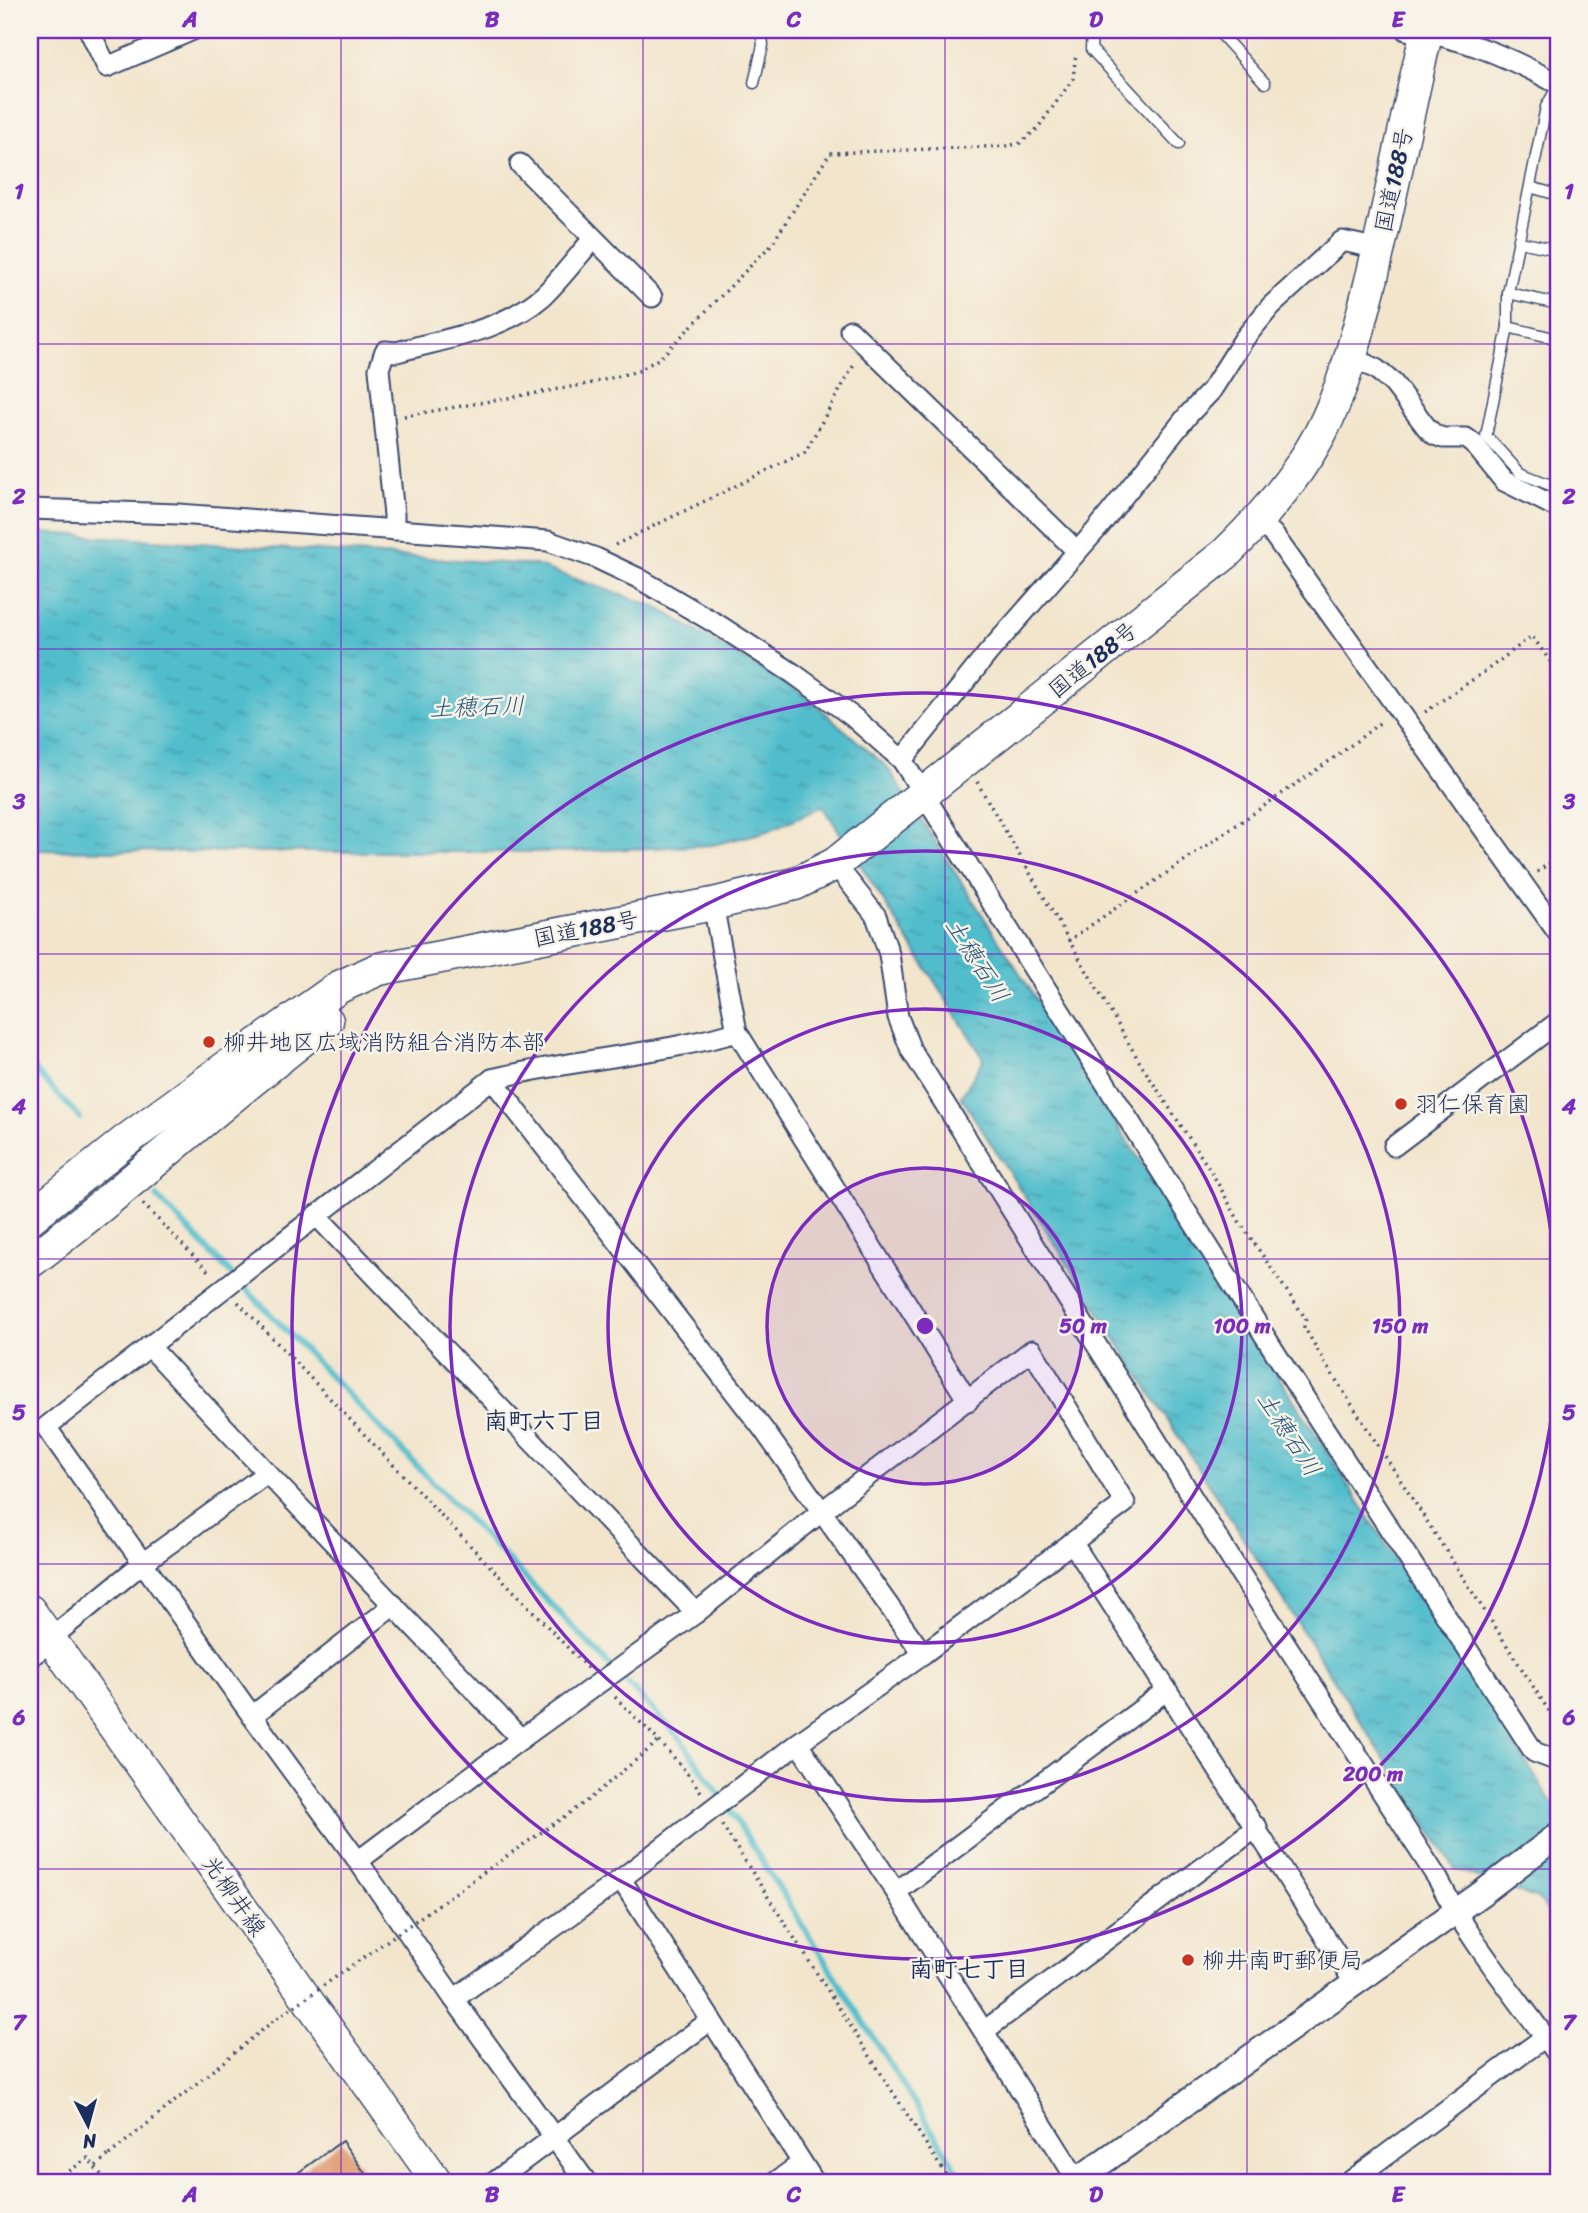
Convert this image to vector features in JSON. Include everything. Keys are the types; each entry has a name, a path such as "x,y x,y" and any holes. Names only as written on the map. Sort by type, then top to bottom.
{"highway":[{"name":"国道188号","path":"30,1218 124,1142 339,987 379,969 713,904 795,884 840,860 1225,555 1258,522 1294,474 1319,436 1338,396 1379,249 1420,31"},
{"name":"国道188号","path":"30,1262 171,1149 276,1059 347,1006 382,984 435,960"}],"main road":[{"name":"光柳井線","path":"30,1609 40,1646 438,2183"}],"street":[{"path":"89,30 107,67 193,30"},
{"path":"1420,31 1486,49 1520,63 1558,85"},
{"path":"520,164 652,297"},
{"path":"394,530 379,369 385,351 397,352 493,326 516,315 543,295 593,239"},
{"path":"902,760 988,653 1098,528 1188,415 1211,391 1244,339 1271,306 1342,241 1379,249"},
{"path":"850,330 1076,551"},
{"path":"1351,357 1376,369 1393,383 1435,435 1443,438 1466,438 1504,481 1558,508"},
{"path":"30,509 178,514 548,541 596,558 638,578 720,626 794,674 853,717 902,760 921,797 1534,1752 1558,1761"},
{"path":"1258,522 1273,534 1558,933"},
{"path":"840,860 876,916 889,954 898,1017 911,1050 1236,1567 1438,1879 1454,1912 1558,2055"},
{"path":"713,904 737,1032 968,1401"},
{"path":"1394,1146 1558,1022"},
{"path":"587,2183 46,1426 492,1079 524,1071 703,1042 737,1032"},
{"path":"492,1079 755,1418 923,1654"},
{"path":"316,1215 696,1613"},
{"path":"149,1346 521,1739"},
{"path":"358,1861 696,1613 821,1512 1032,1350 1125,1503 923,1654 798,1743 621,1879 454,1999"},
{"path":"40,1646 144,1562 267,1473"},
{"path":"1072,1542 1354,1982"},
{"path":"252,1716 394,1605"},
{"path":"896,1892 1167,1690"},
{"path":"798,1743 984,2031 1075,2182 1482,1893 1558,1835"},
{"path":"984,2031 1257,1827"},
{"path":"621,1879 815,2183"},
{"path":"493,2183 711,2020"},
{"path":"1348,2183 1545,2036"},
{"path":"774,2183 802,2163"}],"lane":[{"path":"754,83 763,45 761,30"},
{"path":"1091,30 1091,49 1178,144"},
{"path":"1217,30 1265,83"},
{"path":"1558,85 1546,107 1508,293 1508,327 1486,436 1520,473 1558,488"},
{"path":"1558,135 1558,148"},
{"path":"1530,187 1558,195"},
{"path":"1520,242 1558,250"},
{"path":"1508,293 1558,304"},
{"path":"1508,327 1558,339"}],"path":[{"path":"384,419 588,384 638,371 660,358 772,244 830,153 1008,146 1020,143 1037,128 1073,79 1076,51"},
{"path":"596,558 600,552 805,452 864,346"},
{"path":"1068,941 1341,753 1487,670 1532,636 1558,672"},
{"path":"988,804 1142,1066 1212,1173 1238,1221 1307,1319 1304,1327 1327,1366 1558,1725"},
{"path":"136,1197 689,1775 951,2183"},
{"path":"96,2166 272,2022 584,1803 659,1741"},
{"path":"52,2183 88,2158 107,2183"},
{"path":"94,2183 103,2176"}],"water":[{"name":"土穂石川","path":"30,532 535,565 656,607 807,697 888,768 1558,1812 1558,1928 1538,1899 1455,1869 961,1097 984,1059 823,806 768,831 713,845 566,852 30,850"}],"building":[{"path":"342,2141 372,2183 284,2183"}],"waterway":[{"path":"30,1065 80,1118"},
{"path":"157,1197 680,1738 728,1807 965,2183"},
{"path":"1375,2183 1388,2175 1394,2183"}],"place":[{"name":"柳井地区広域消防組合消防本部","path":"209,1042"},
{"name":"羽仁保育園","path":"1401,1104"},
{"name":"柳井南町郵便局","path":"1188,1960"}],"district":[{"name":"南町六丁目","path":"544,1421"},
{"name":"南町七丁目","path":"969,1969"}]}
